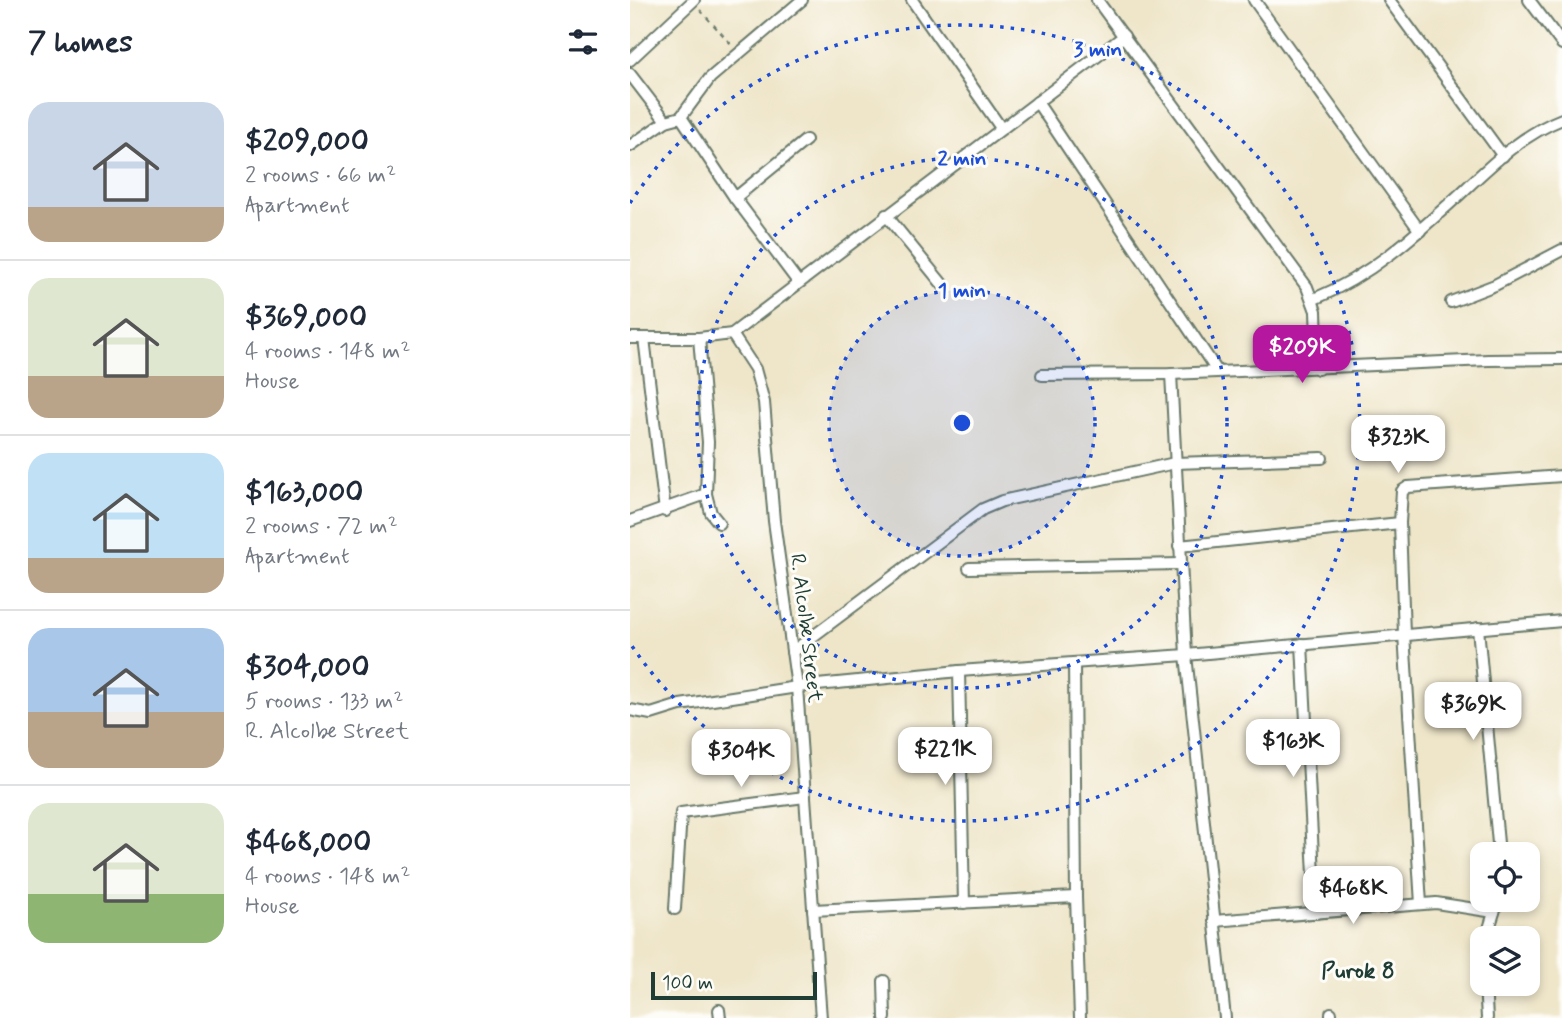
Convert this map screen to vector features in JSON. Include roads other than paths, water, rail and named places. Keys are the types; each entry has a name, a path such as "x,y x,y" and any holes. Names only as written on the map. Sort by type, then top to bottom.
{"street":[{"path":"630,146 666,121 681,117 710,78 802,0"},
{"path":"912,0 1001,128"},
{"path":"1097,0 1314,299 1318,369"},
{"path":"1254,0 1420,231"},
{"path":"1389,0 1503,156"},
{"path":"1530,0 1562,44"},
{"path":"630,60 693,1"},
{"path":"630,338 699,338 732,334 1124,36"},
{"path":"630,74 666,121"},
{"path":"1037,102 1217,371"},
{"path":"681,117 735,198 798,282"},
{"path":"1314,299 1348,285 1420,231 1532,133 1562,119"},
{"path":"735,198 806,141"},
{"path":"886,215 943,285"},
{"path":"1451,302 1495,285 1562,250"},
{"name":"R. Alcolbe Street","path":"732,334 758,375 764,402 774,522 797,687 821,1018"},
{"path":"644,338 665,510"},
{"path":"699,338 708,442 706,494 711,513 719,523"},
{"path":"1042,376 1171,374 1562,359"},
{"path":"1171,374 1186,655 1225,1018"},
{"path":"792,652 990,505 1175,463 1322,458"},
{"path":"1420,904 1404,634 1400,523 1402,491 1408,487 1562,476"},
{"path":"630,521 706,494"},
{"path":"1179,546 1400,523"},
{"path":"968,568 1181,564"},
{"path":"630,710 651,714 680,705 797,687 959,670 1186,655 1562,621"},
{"path":"1478,628 1499,842"},
{"path":"1302,644 1316,913"},
{"path":"1074,663 1080,1018"},
{"path":"959,670 964,903"},
{"path":"676,909 681,813 805,797"},
{"path":"813,910 1076,897"},
{"path":"1214,921 1420,904 1454,904 1470,907"},
{"path":"1490,926 1494,912"},
{"path":"884,981 886,1018"},
{"path":"1486,996 1487,1018"}],"district":[{"name":"Purok 8","path":"1358,970"}]}
